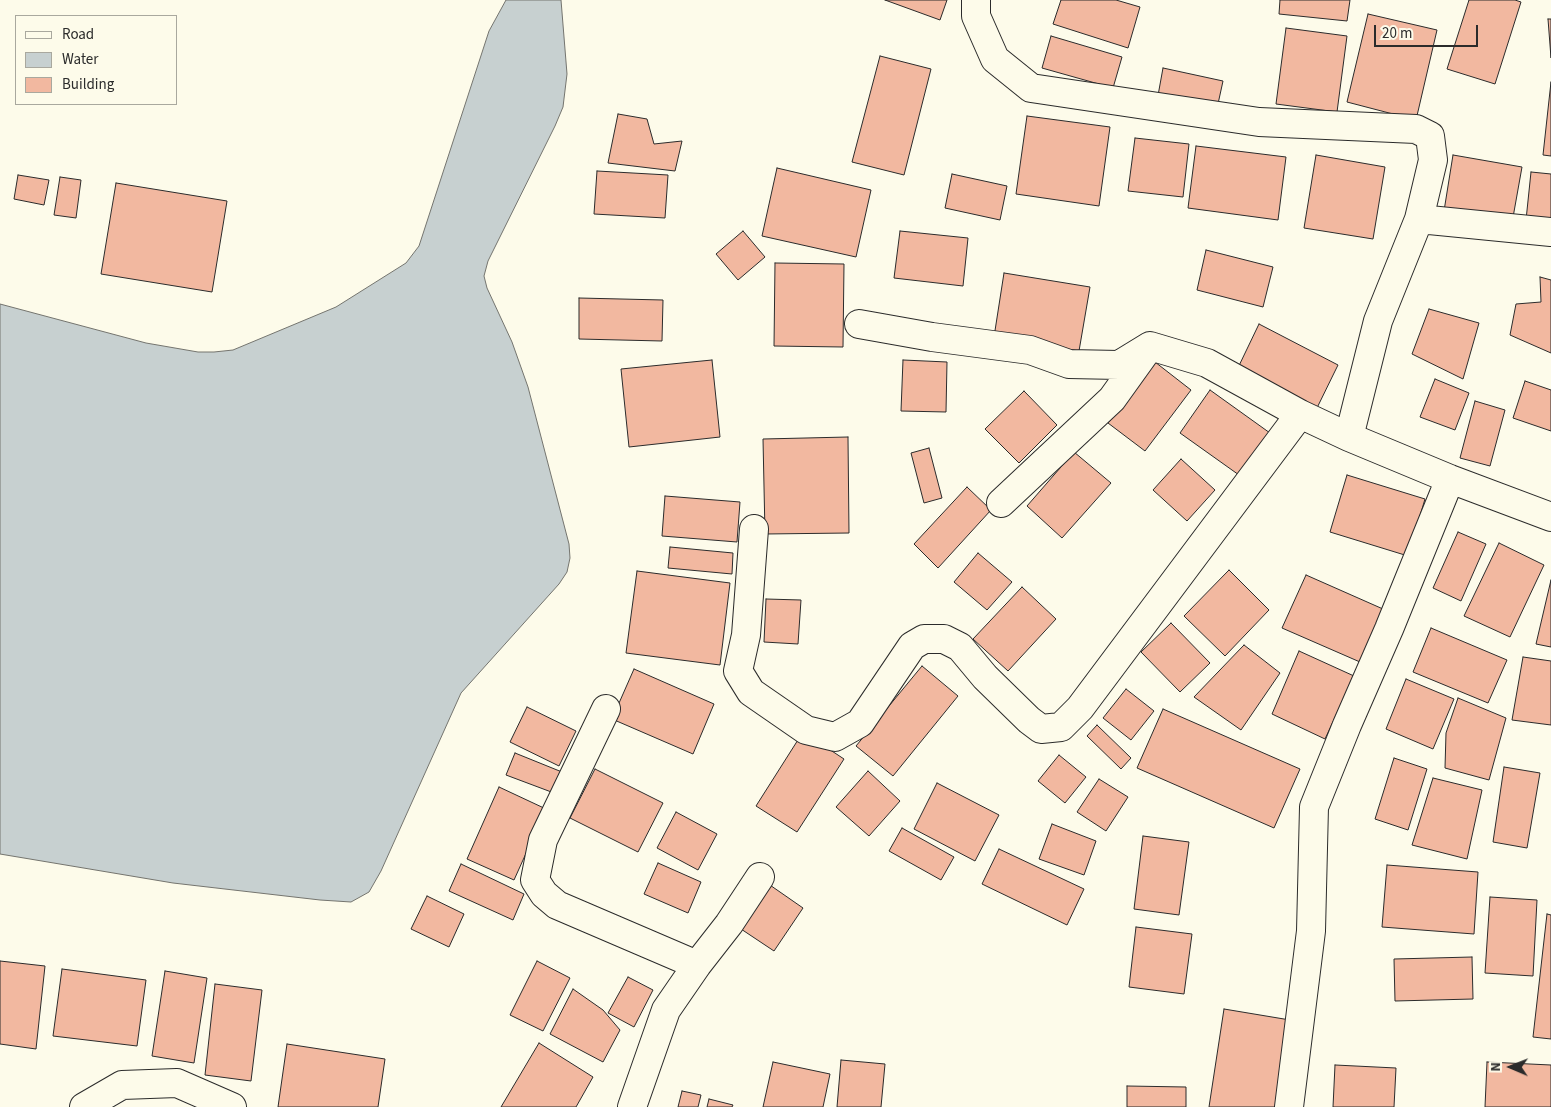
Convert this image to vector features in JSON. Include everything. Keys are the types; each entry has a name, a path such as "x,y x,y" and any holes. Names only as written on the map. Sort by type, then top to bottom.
{"street":[{"path":"976,0 976,16 995,58 1031,88 1259,122 1416,129 1430,136 1432,160 1419,219 1378,321 1349,437"},
{"path":"1419,219 1551,232"},
{"path":"860,324 932,337 1030,350 1069,364 1119,365 1150,346 1207,363 1300,414 1349,437 1450,479 1551,517"},
{"path":"1001,503 1112,399 1150,346"},
{"path":"754,528 746,635 738,671 751,692 806,730 836,737 860,722 912,646 924,639 944,639 960,647 985,677 1029,720 1041,728 1061,727 1080,708 1300,414"},
{"path":"1289,1107 1311,931 1314,807 1450,479"},
{"path":"606,709 543,840 535,880 544,894 557,905 697,965"},
{"path":"632,1107 666,1010 697,965 730,924 760,876"},
{"path":"84,1107 122,1085 177,1083 232,1107"}],"water":[{"path":"506,0 561,0 567,74 563,107 488,261 484,276 487,288 512,342 528,387 569,544 570,558 567,572 559,584 461,693 381,871 369,892 351,902 173,883 0,854 0,304 146,343 198,352 233,350 336,307 406,263 419,246 489,31"}],"building":[{"path":"885,0 947,0 940,20"},
{"path":"1061,0 1116,0 1140,7 1128,48 1053,24"},
{"path":"1280,0 1350,0 1347,21 1279,14"},
{"path":"1469,0 1515,0 1521,2 1495,84 1447,69"},
{"path":"1368,14 1437,30 1416,120 1347,102"},
{"path":"1548,19 1551,19 1551,58"},
{"path":"1286,28 1347,36 1337,112 1276,104"},
{"path":"1051,36 1122,57 1113,88 1042,68"},
{"path":"880,56 931,69 904,175 852,162"},
{"path":"1163,68 1223,81 1216,113 1157,101"},
{"path":"1551,82 1551,156 1543,155"},
{"path":"618,114 647,119 654,144 682,141 675,171 608,163"},
{"path":"1027,116 1110,127 1099,206 1016,194"},
{"path":"1135,138 1189,144 1183,197 1128,191"},
{"path":"1196,146 1286,157 1278,220 1188,208"},
{"path":"1316,155 1385,167 1373,239 1304,228"},
{"path":"1453,155 1522,167 1512,223 1444,211"},
{"path":"777,168 871,190 856,257 762,236"},
{"path":"597,171 668,175 665,218 594,214"},
{"path":"1531,172 1551,174 1551,222 1526,220"},
{"path":"952,174 1007,186 1000,220 945,208"},
{"path":"18,175 49,180 44,205 14,199"},
{"path":"60,177 81,180 76,218 54,215"},
{"path":"116,183 227,201 212,292 101,274"},
{"path":"743,231 765,257 738,280 716,254"},
{"path":"900,231 968,238 963,286 894,278"},
{"path":"1206,250 1273,267 1263,307 1197,290"},
{"path":"775,263 844,264 843,347 774,346"},
{"path":"1004,273 1090,287 1079,351 994,337"},
{"path":"1540,277 1551,280 1551,353 1510,335 1516,304 1541,302"},
{"path":"579,298 663,300 662,341 579,339"},
{"path":"1429,309 1479,323 1463,379 1412,354"},
{"path":"1259,324 1338,365 1314,414 1235,374"},
{"path":"712,360 720,437 629,447 621,369"},
{"path":"903,360 947,362 946,412 901,411"},
{"path":"1155,362 1191,390 1145,451 1108,423"},
{"path":"1435,379 1469,393 1455,430 1420,417"},
{"path":"1525,381 1551,390 1551,431 1513,418"},
{"path":"1210,390 1270,433 1239,475 1180,433"},
{"path":"1024,391 1057,425 1019,463 985,429"},
{"path":"1475,401 1505,410 1490,466 1460,458"},
{"path":"848,437 849,533 765,534 763,439"},
{"path":"929,448 942,498 924,503 911,453"},
{"path":"1074,452 1111,483 1062,538 1027,506"},
{"path":"1181,459 1215,490 1187,521 1153,490"},
{"path":"1347,475 1425,499 1408,556 1330,532"},
{"path":"967,487 991,510 938,568 914,544"},
{"path":"665,496 740,502 737,542 662,536"},
{"path":"1458,532 1486,544 1461,601 1433,588"},
{"path":"1499,543 1544,565 1510,637 1464,616"},
{"path":"670,547 733,553 732,574 668,568"},
{"path":"978,553 1012,582 987,610 954,582"},
{"path":"1229,570 1269,610 1225,656 1184,616"},
{"path":"637,571 730,583 720,665 626,653"},
{"path":"1306,575 1383,609 1360,662 1282,628"},
{"path":"1551,580 1551,647 1536,644"},
{"path":"1022,587 1056,619 1008,671 973,639"},
{"path":"766,599 801,600 798,644 764,642"},
{"path":"1171,623 1210,663 1180,692 1141,652"},
{"path":"1431,628 1507,660 1488,703 1413,672"},
{"path":"1244,645 1280,673 1241,730 1194,697"},
{"path":"1299,651 1354,676 1325,739 1272,714"},
{"path":"1523,657 1551,661 1551,725 1512,720"},
{"path":"922,666 958,696 893,776 856,746"},
{"path":"634,669 714,704 693,754 612,719"},
{"path":"1406,679 1454,699 1433,749 1386,729"},
{"path":"1126,689 1154,711 1131,740 1103,718"},
{"path":"1458,698 1506,718 1489,780 1445,768 1446,733"},
{"path":"527,707 576,731 559,766 510,742"},
{"path":"1163,709 1300,769 1274,828 1137,768"},
{"path":"1097,725 1131,758 1121,769 1087,736"},
{"path":"803,732 844,759 797,832 756,806"},
{"path":"515,753 562,772 554,793 506,775"},
{"path":"1059,755 1086,777 1065,803 1038,781"},
{"path":"1394,758 1427,769 1408,830 1375,819"},
{"path":"1504,767 1540,773 1527,848 1493,842"},
{"path":"595,769 663,803 638,852 570,818"},
{"path":"868,771 900,801 869,836 836,807"},
{"path":"1433,778 1482,790 1467,859 1412,845"},
{"path":"1099,779 1128,797 1106,831 1077,812"},
{"path":"937,783 999,815 975,861 914,829"},
{"path":"499,787 546,809 514,880 467,859"},
{"path":"676,812 717,834 698,870 657,848"},
{"path":"1052,824 1096,841 1084,875 1039,859"},
{"path":"902,828 954,857 941,880 889,851"},
{"path":"1143,836 1189,842 1179,915 1134,909"},
{"path":"999,849 1084,889 1067,925 982,884"},
{"path":"658,863 701,882 688,913 644,894"},
{"path":"461,864 524,894 513,920 449,891"},
{"path":"1387,865 1478,872 1474,934 1382,927"},
{"path":"767,883 803,908 774,951 738,927"},
{"path":"427,896 464,914 449,947 411,929"},
{"path":"1490,897 1537,900 1533,976 1485,973"},
{"path":"1547,914 1551,915 1551,1039 1533,1037"},
{"path":"1136,927 1192,934 1184,994 1129,987"},
{"path":"1472,957 1473,999 1395,1001 1394,959"},
{"path":"0,961 45,966 36,1049 0,1044"},
{"path":"537,961 570,978 543,1031 510,1015"},
{"path":"62,969 146,980 137,1046 53,1036"},
{"path":"165,971 207,978 194,1063 152,1056"},
{"path":"628,977 653,990 634,1027 608,1013"},
{"path":"215,984 262,990 251,1081 205,1075"},
{"path":"573,989 603,1010 620,1030 603,1062 550,1034"},
{"path":"1224,1009 1290,1020 1277,1107 1209,1107"},
{"path":"539,1043 593,1077 576,1107 501,1107"},
{"path":"287,1044 385,1059 378,1107 278,1107"},
{"path":"841,1060 885,1064 881,1107 837,1107"},
{"path":"773,1062 830,1074 823,1107 763,1107"},
{"path":"1487,1062 1551,1065 1551,1107 1485,1107"},
{"path":"1335,1065 1396,1068 1394,1107 1333,1107"},
{"path":"1127,1086 1186,1087 1186,1107 1127,1107"},
{"path":"682,1091 701,1095 698,1107 678,1107"},
{"path":"709,1099 733,1105 732,1107 707,1107"}]}
